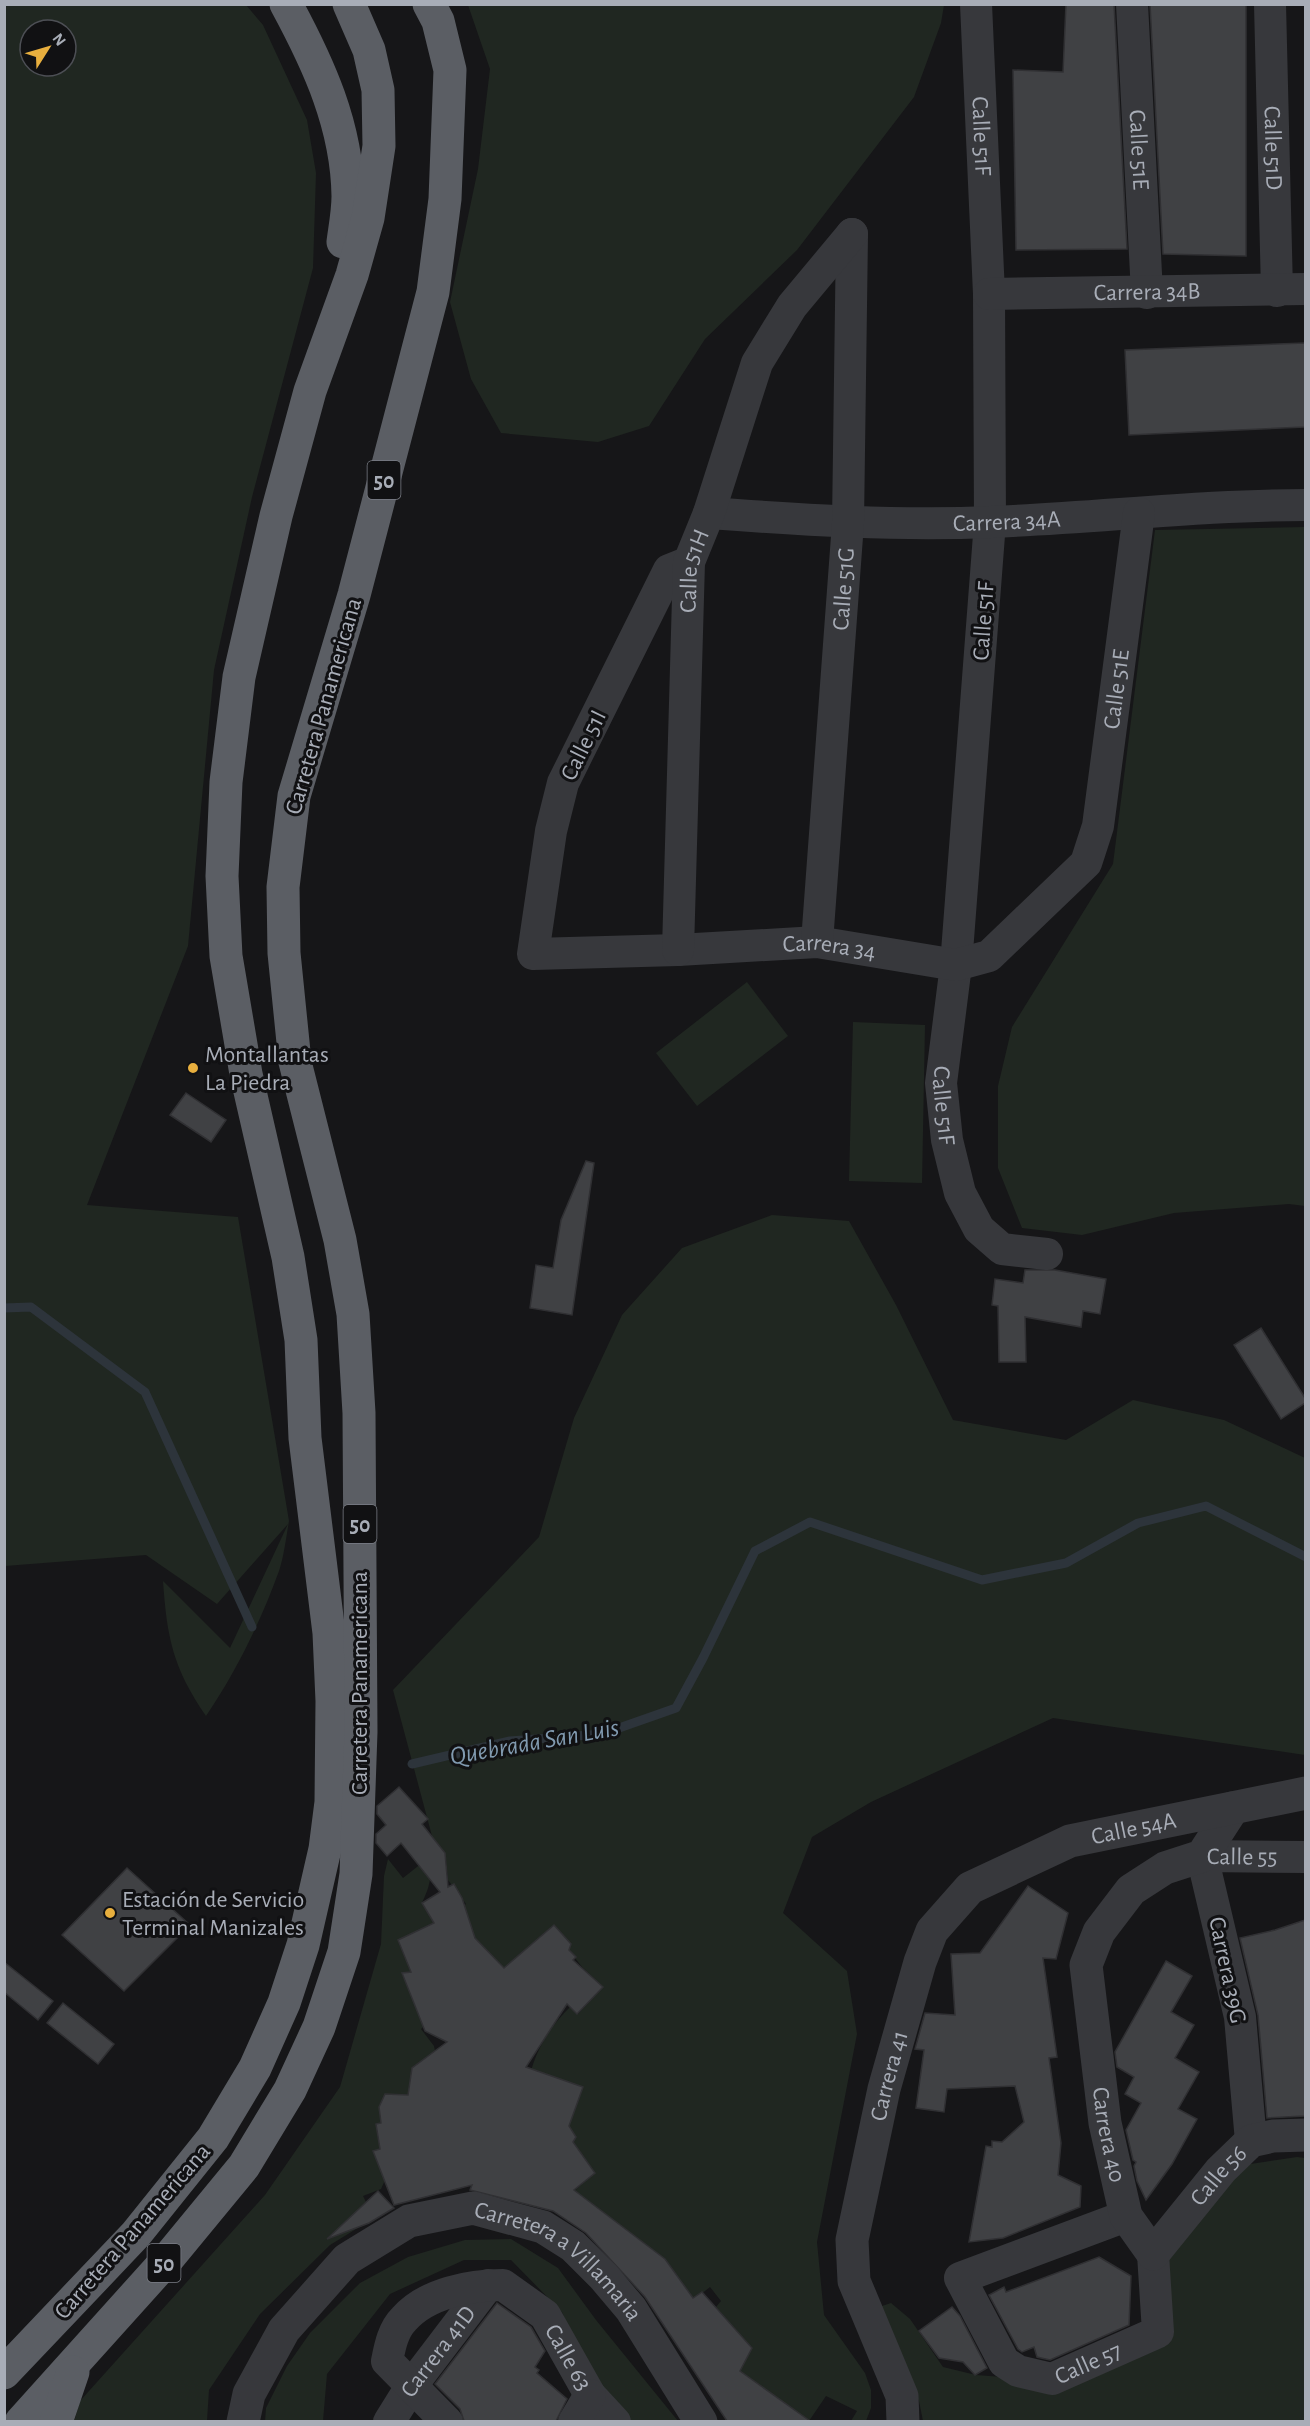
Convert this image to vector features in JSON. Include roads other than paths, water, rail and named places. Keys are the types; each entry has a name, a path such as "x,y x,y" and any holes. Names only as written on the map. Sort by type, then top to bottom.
{"highway":[{"path":"286,4 318,63 341,130 348,197 343,247 310,391"},
{"name":"Carretera Panamericana","path":"4,2373 143,2225 213,2138 255,2068 291,1983 325,1849 330,1802 332,1701 329,1633 305,1438 301,1340 288,1257 246,1074 228,968 222,876 226,782 239,677 276,516 310,391 352,275 368,218 379,146 378,90 369,50 349,4"},
{"name":"Carretera Panamericana","path":"21,2421 77,2362 165,2262 244,2166 290,2090 319,2027 344,1952 356,1874 361,1732 359,1402 353,1314 340,1240 295,1062 284,953 283,886 294,796 354,595 433,292 445,199 450,70 434,10"},
{"path":"4,2364 42,2334"},
{"path":"56,2421 77,2362"}],"street":[{"name":"Calle 51F","path":"976,4 989,294 990,522 956,965 941,1083 947,1140 960,1193 979,1229 1002,1249 1047,1254"},
{"name":"Calle 51E","path":"1132,4 1147,293"},
{"name":"Calle 51D","path":"1270,4 1291,290"},
{"name":"Calle 51H","path":"678,950 689,562 709,513 757,363 792,306 852,234"},
{"name":"Calle 51G","path":"817,942 848,523 852,234"},
{"name":"Carrera 34B","path":"989,294 1291,290"},
{"name":"Carrera 34A","path":"709,513 848,523 990,522 1221,507 1305,505"},
{"name":"Calle 51E","path":"1086,863 1098,826 1139,513"},
{"name":"Calle 51I","path":"533,954 551,831 563,783 669,570 689,562"},
{"name":"Carrera 34","path":"533,954 678,950 817,942 956,965 990,956 1086,863"},
{"name":"Calle 54A","path":"970,1888 1070,1841 1305,1793"},
{"path":"1202,1856 1233,1808"},
{"name":"Calle 55","path":"1099,1932 1131,1890 1165,1868 1202,1856 1305,1857"},
{"name":"Carrera 39G","path":"1202,1856 1240,2017 1251,2141"},
{"name":"Carrera 41","path":"903,2421 902,2396 854,2281 852,2240 884,2089 920,1962 932,1931 970,1888"},
{"name":"Carrera 40","path":"1099,1932 1086,1965 1105,2123 1126,2217 1153,2254"},
{"name":"Calle 56","path":"1153,2254 1221,2170 1251,2141 1273,2136 1305,2135"},
{"name":"Carretera a Villamaria","path":"243,2421 249,2394 284,2330 347,2259 409,2221 473,2208 543,2227 573,2246 604,2277 631,2309 700,2421"},
{"name":"Calle 57","path":"1126,2217 960,2278 1004,2362 1018,2371 1053,2379 1158,2332 1153,2254"},
{"path":"447,2421 387,2361 393,2337 404,2318 433,2299 464,2288 488,2285"},
{"name":"Carrera 41D","path":"389,2421 412,2385 488,2285"},
{"name":"Calle 63","path":"488,2285 503,2285 545,2314 590,2395 615,2421"},
{"path":"574,2421 590,2395"}],"waterway":[{"name":"Quebrada San Luis","path":"4,1308 31,1307 145,1392 252,1627"},
{"name":"Quebrada San Luis","path":"412,1764 510,1741 602,1734 676,1708 755,1551 810,1522 982,1580 1066,1563 1138,1523 1206,1506 1306,1557"}],"place":[{"name":"Montallantas La Piedra","path":"193,1068"},
{"name":"Estación de Servicio Terminal Manizales","path":"110,1913"}]}
